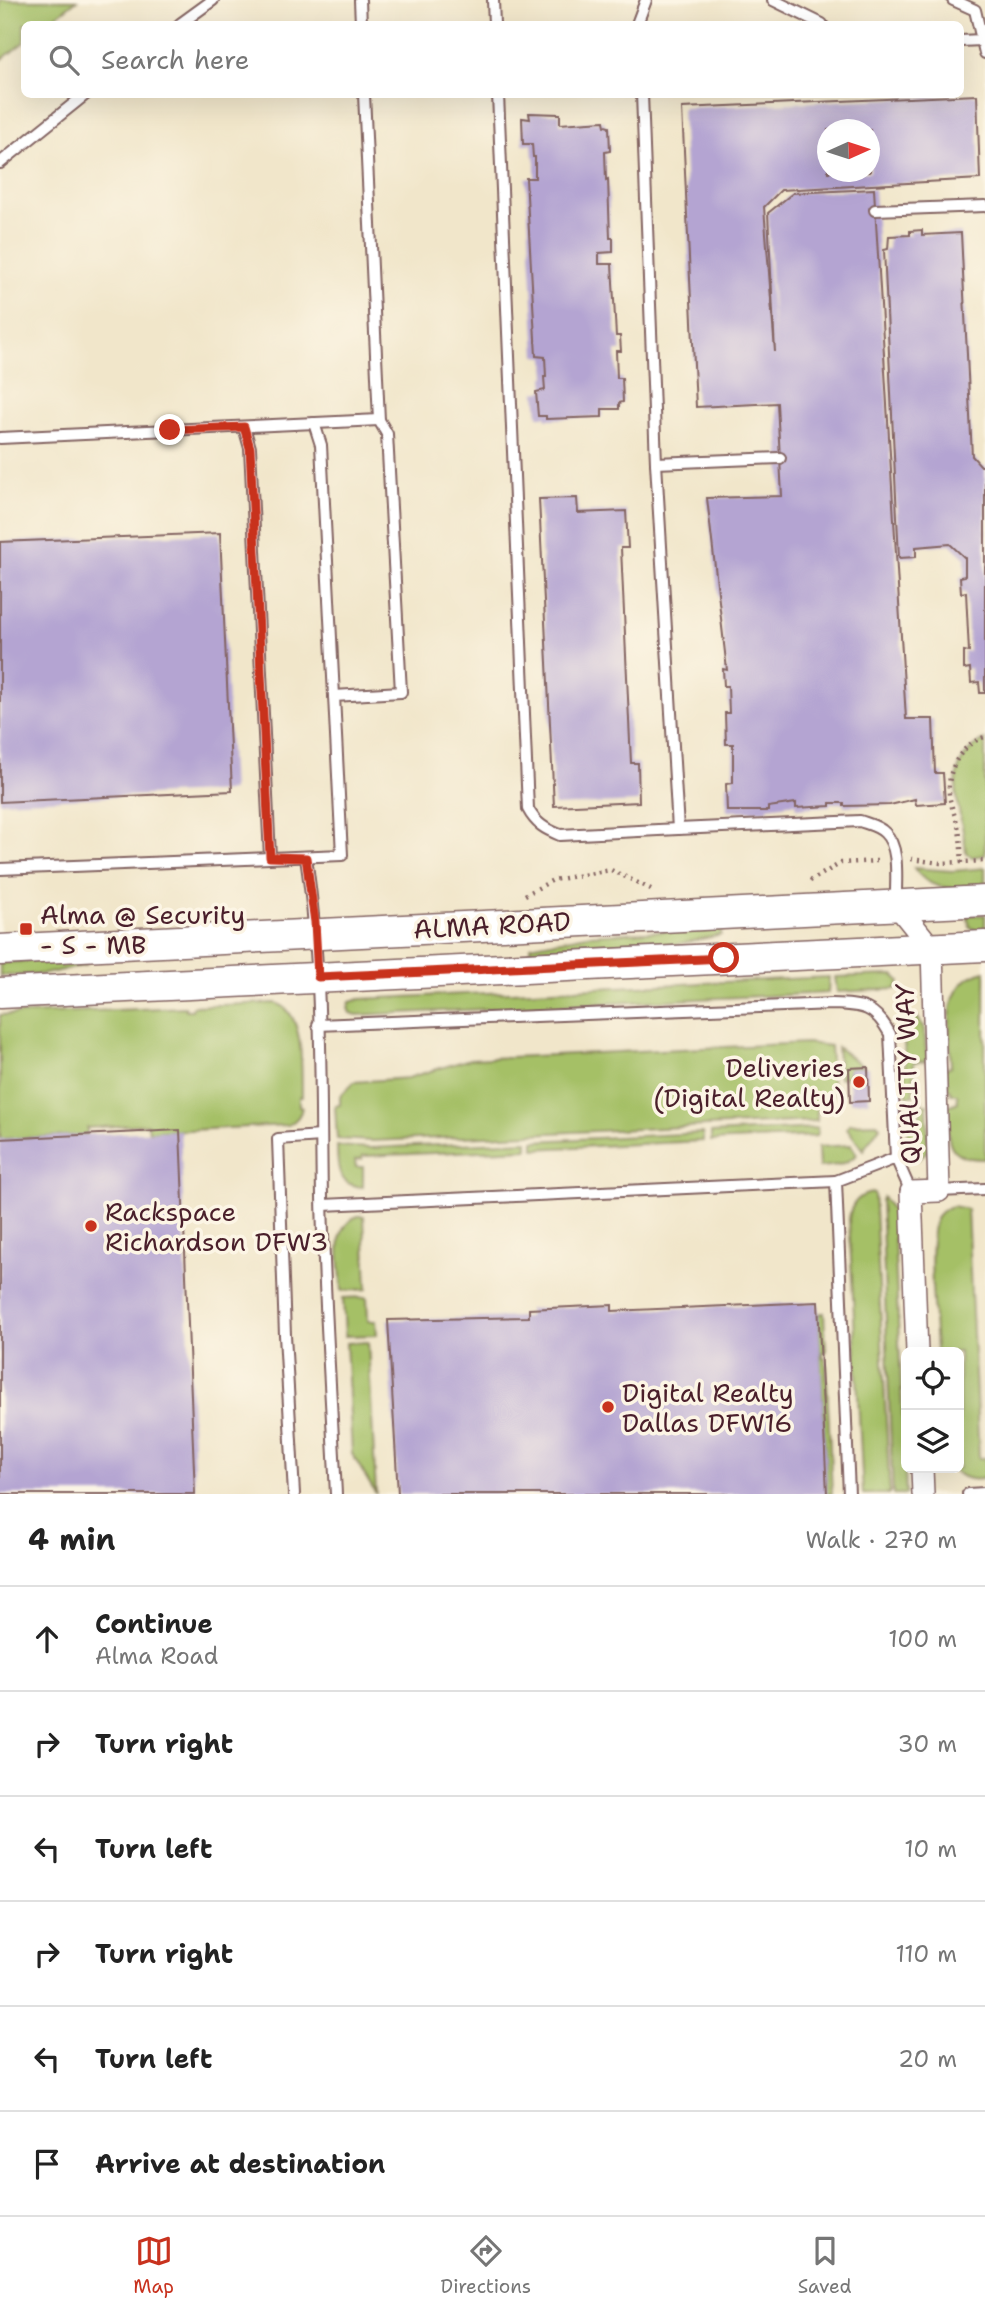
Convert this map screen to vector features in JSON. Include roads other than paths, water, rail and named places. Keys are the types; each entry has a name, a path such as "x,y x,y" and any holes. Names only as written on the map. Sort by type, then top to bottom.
{"street":[{"name":"ALMA ROAD","path":"0,950 985,901"},
{"name":"QUALITY WAY","path":"897,904 932,949 939,1191 911,1192 917,1347"},
{"name":"ALMA ROAD","path":"0,993 985,946"},
{"path":"922,1473 923,1494"}],"lane":[{"path":"184,21 213,0"},
{"path":"360,0 361,21"},
{"path":"493,0 494,21"},
{"path":"638,21 646,0"},
{"path":"773,0 816,21"},
{"path":"953,0 975,10 985,53"},
{"path":"964,41 982,40"},
{"path":"0,163 81,98"},
{"path":"334,696 401,692 387,434 379,420 364,98"},
{"path":"498,98 528,809 534,820 545,830 560,835 860,821 886,833 893,845 897,904"},
{"path":"642,98 656,463 678,829"},
{"path":"875,210 985,206"},
{"path":"0,438 379,420"},
{"path":"0,869 342,855 321,445 314,423"},
{"path":"244,427 250,448 270,857"},
{"path":"656,463 780,458"},
{"path":"306,858 316,933 323,1205 336,1494"},
{"path":"318,1025 857,1004 874,1011 883,1020 890,1034 896,1158 911,1192"},
{"path":"294,1494 278,1139 321,1136"},
{"path":"323,1205 836,1181 896,1158"},
{"path":"836,1181 849,1494"},
{"path":"939,1191 985,1189"},
{"path":"968,1494 985,1493"}],"place":[{"name":"Alma @ Security - S - MB","path":"26,929"},
{"name":"Deliveries (Digital Realty)","path":"859,1082"},
{"name":"Rackspace Richardson DFW3","path":"91,1226"},
{"name":"Digital Realty Dallas DFW16","path":"608,1407"}]}
